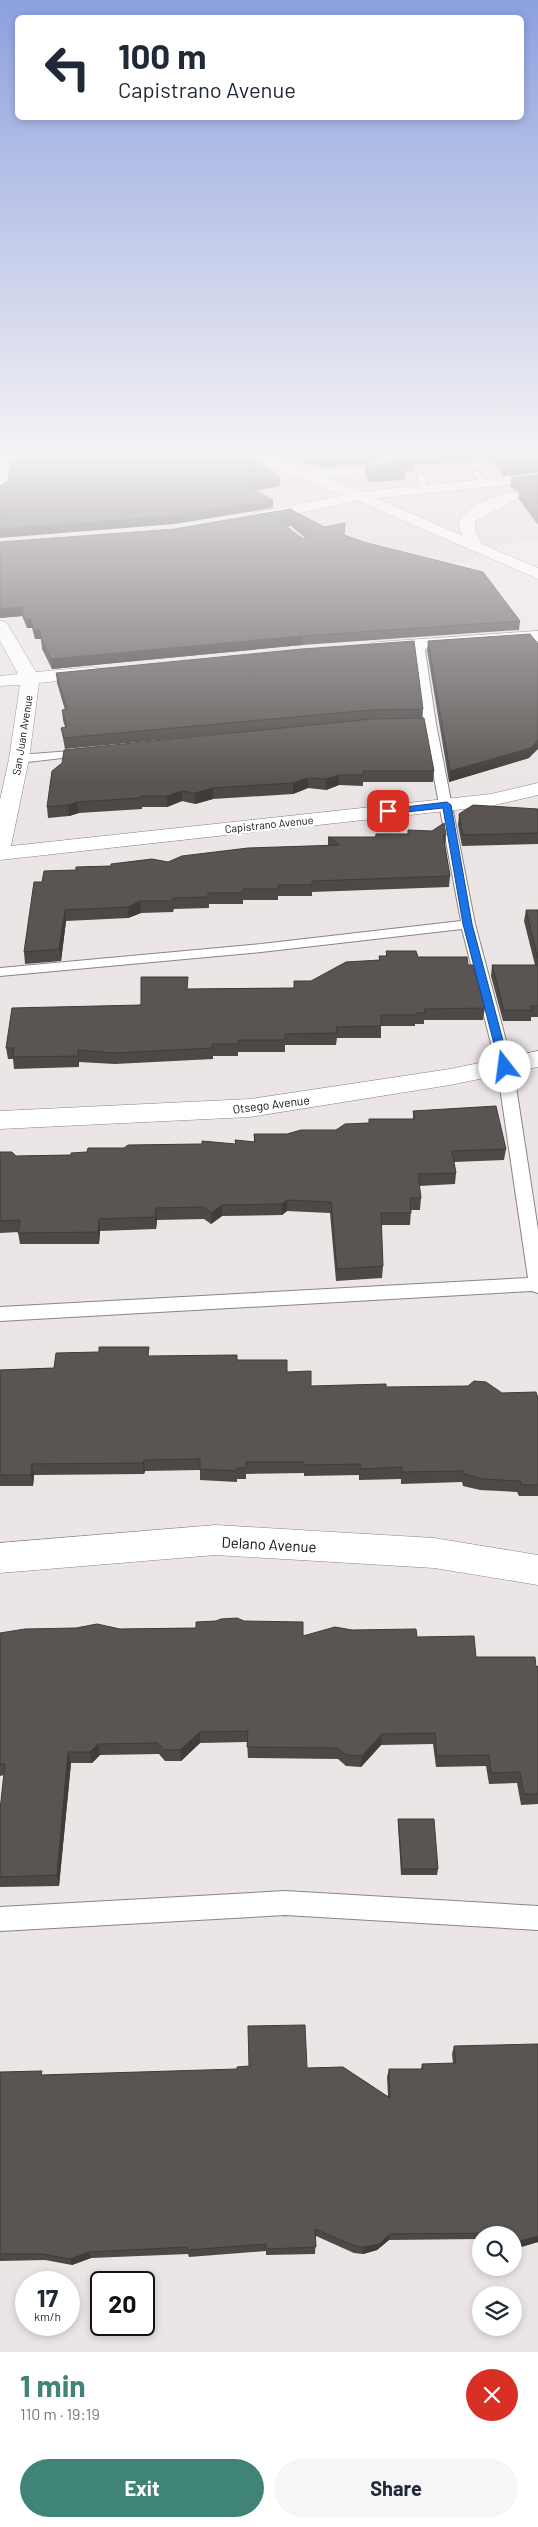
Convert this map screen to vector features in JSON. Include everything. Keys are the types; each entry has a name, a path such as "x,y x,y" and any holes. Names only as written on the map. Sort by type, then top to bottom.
{"street":[{"path":"514,564 538,574"},
{"name":"San Juan Avenue","path":"0,626 30,678 19,759 0,850"},
{"path":"360,648 538,636"},
{"path":"0,681 108,670"},
{"name":"Capistrano Avenue","path":"0,854 491,800 538,790"},
{"name":"Otsego Avenue","path":"0,1120 250,1108 505,1067 538,1059"},
{"name":"Delano Avenue","path":"0,1558 216,1540 434,1553 538,1570"}],"lane":[{"path":"0,1314 538,1285 505,1067 468,924 447,805 425,724 419,644"},
{"path":"19,759 98,751"},
{"path":"0,972 262,948 468,924"},
{"path":"0,1919 285,1903 538,1918"}],"shaded area":[{"path":"316,564 448,564 337,579"}],"building":[{"path":"0,564 450,564 483,572 520,621 302,636 51,659 41,639 40,630 34,630 31,619 26,619 21,607 0,609"},
{"path":"530,634 538,644 538,740 531,748 450,771 428,641"},
{"path":"414,641 423,709 371,710 64,738 61,728 67,727 62,710 67,709 56,673 302,649"},
{"path":"424,718 434,771 363,771 364,775 339,775 326,779 308,778 293,783 213,788 195,793 182,791 167,796 141,796 141,798 77,802 47,807 52,771 62,763 64,750 372,719"},
{"path":"473,805 538,809 538,833 463,835 459,814"},
{"path":"444,823 446,835 443,835 450,876 312,881 312,885 278,885 278,889 243,889 243,893 208,893 208,897 173,898 173,901 140,901 128,907 65,910 59,949 24,952 34,882 42,882 44,871 76,870 76,867 111,866 111,864 152,859 168,862 182,856 248,848 340,845 328,837 376,837 376,834 408,834 408,830 432,831"},
{"path":"526,910 538,910 538,959"},
{"path":"386,951 416,951 418,957 467,957 468,965 473,965 485,1008 424,1009 425,1013 416,1013 416,1015 381,1015 381,1026 336,1027 337,1033 285,1034 285,1040 238,1040 238,1044 212,1044 213,1048 114,1053 78,1050 78,1056 13,1057 14,1048 6,1048 12,1008 141,1005 141,977 188,977 187,989 294,988 294,981 311,981 346,962 380,960 379,956 387,956"},
{"path":"492,965 538,965 538,1006 531,1006 532,1010 504,1010"},
{"path":"496,1106 506,1149 452,1151 456,1173 418,1174 421,1198 410,1198 411,1213 381,1213 383,1266 337,1269 331,1202 287,1200 282,1204 222,1205 211,1213 204,1207 156,1208 155,1217 99,1219 98,1232 18,1233 20,1220 0,1221 0,1152 12,1152 16,1156 71,1155 71,1153 87,1152 88,1148 124,1148 128,1145 202,1144 202,1141 236,1144 235,1140 255,1142 254,1134 287,1134 301,1130 336,1130 345,1124 369,1123 369,1119 415,1119 413,1111"},
{"path":"99,1347 149,1347 148,1356 237,1355 237,1360 287,1360 287,1372 311,1371 311,1386 386,1384 386,1387 468,1386 474,1381 486,1382 502,1393 536,1392 538,1396 538,1485 521,1485 520,1481 482,1479 464,1474 464,1471 402,1472 402,1467 360,1469 360,1464 304,1465 304,1462 246,1462 246,1468 237,1468 237,1471 200,1469 200,1459 144,1460 143,1463 32,1464 31,1475 0,1475 0,1370 54,1368 56,1353 99,1352"},
{"path":"237,1618 244,1621 303,1622 303,1636 335,1627 352,1630 416,1629 417,1637 474,1636 476,1657 535,1657 536,1667 538,1666 538,1794 524,1794 520,1772 491,1773 489,1755 437,1756 435,1733 382,1734 362,1756 346,1755 338,1748 247,1747 248,1731 200,1732 180,1750 164,1750 158,1743 98,1744 90,1752 68,1752 57,1875 0,1877 0,1810 5,1764 0,1764 0,1633 25,1629 76,1628 97,1624 120,1629 196,1628 196,1622"},
{"path":"398,1819 434,1819 438,1869 402,1869"},
{"path":"305,2025 307,2068 343,2067 390,2098 389,2069 423,2069 422,2064 456,2063 454,2046 538,2044 538,2236 522,2241 522,2226 472,2226 472,2233 390,2234 379,2244 364,2247 355,2246 315,2229 316,2247 266,2249 266,2244 188,2250 187,2247 89,2252 70,2259 42,2254 0,2254 0,2072 42,2071 41,2075 237,2069 237,2067 249,2066 248,2026"}],"route":[{"path":"388,811 447,805 468,924 505,1067"}]}
